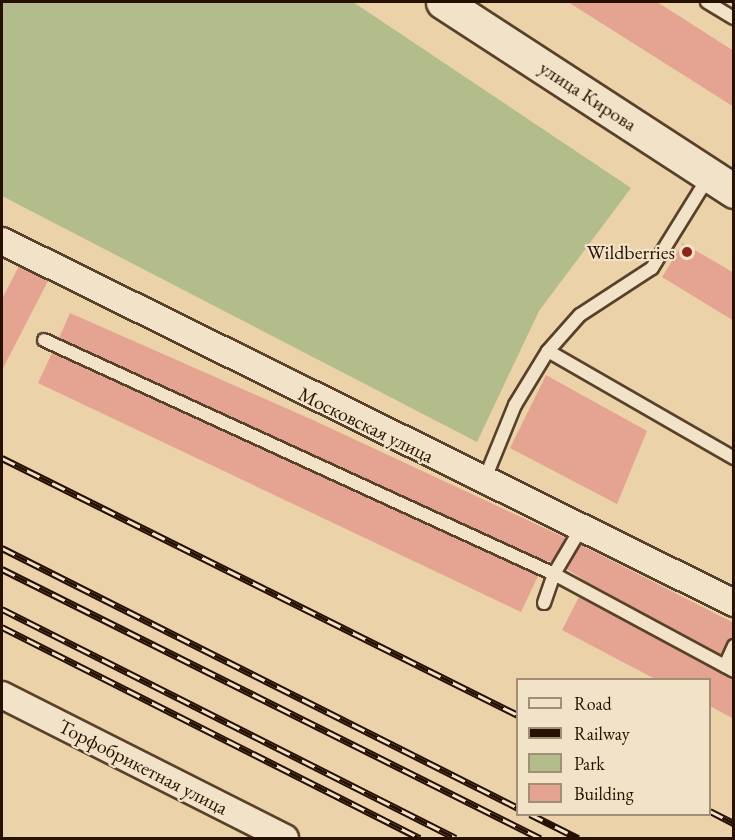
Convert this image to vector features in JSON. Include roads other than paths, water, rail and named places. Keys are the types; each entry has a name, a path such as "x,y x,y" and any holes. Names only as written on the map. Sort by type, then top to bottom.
{"street":[{"name":"улица Кирова","path":"443,2 721,183"},
{"name":"Московская улица","path":"2,242 483,483 734,603"},
{"name":"Торфобрикетная улица","path":"2,695 285,838"}],"lane":[{"path":"707,2 734,18"},
{"path":"483,483 515,405 548,351 580,315 652,268 721,183"},
{"path":"44,340 554,574 729,669 734,646"},
{"path":"548,351 734,458"},
{"path":"544,603 554,574 580,530"}],"railway":[{"path":"2,458 516,714"},
{"path":"2,548 516,807"},
{"path":"2,569 540,838"},
{"path":"2,609 456,838"},
{"path":"2,627 420,838"},
{"path":"711,812 734,823"},
{"path":"534,816 578,838"}],"place":[{"name":"Wildberries","path":"687,252"}]}
